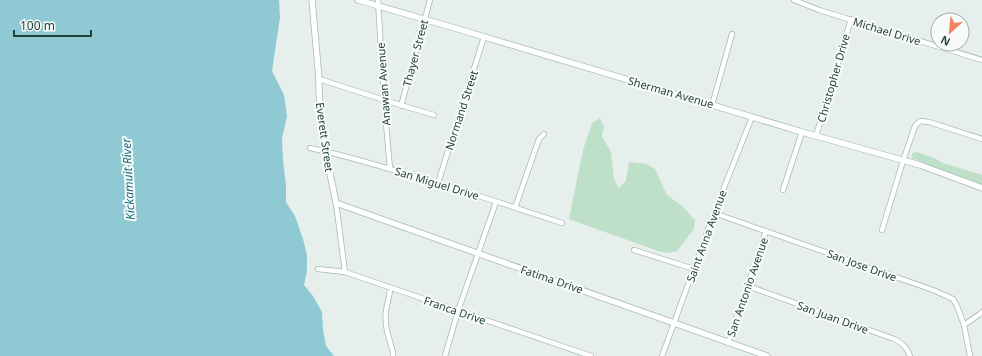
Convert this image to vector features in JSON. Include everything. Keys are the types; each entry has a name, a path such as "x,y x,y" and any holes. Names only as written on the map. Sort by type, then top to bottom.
{"street":[{"name":"Everett Street","path":"312,0 320,79 319,92 323,139 336,203 345,272"},
{"name":"Sherman Avenue","path":"358,0 378,3 424,20 712,104 802,132 920,165 982,188"},
{"name":"Thayer Street","path":"401,106 430,0"},
{"name":"Michael Drive","path":"794,0 850,20 982,60"},
{"name":"Anawan Avenue","path":"378,3 390,169"},
{"name":"Christopher Drive","path":"816,136 850,20"},
{"path":"712,104 732,34"},
{"name":"Normand Street","path":"438,183 484,37"},
{"path":"320,79 401,106 434,115"},
{"name":"Saint Anna Avenue","path":"662,356 714,213 752,117"},
{"path":"882,230 915,126 920,121 929,122 982,139"},
{"path":"783,190 802,132"},
{"path":"516,208 539,138 544,134"},
{"name":"San Miguel Drive","path":"310,148 438,183 562,223"},
{"path":"445,356 458,311 496,202"},
{"name":"Fatima Drive","path":"336,203 767,356"},
{"name":"San Jose Drive","path":"714,213 933,290 953,299 961,314 970,356"},
{"name":"San Antonio Avenue","path":"728,343 766,231"},
{"path":"634,250 694,269"},
{"name":"Franca Drive","path":"318,269 345,272 591,356"},
{"name":"San Juan Drive","path":"748,286 894,339 902,343 910,356"},
{"path":"390,288 385,321 393,356"},
{"path":"964,325 982,312"}],"green space":[{"path":"600,118 604,127 602,136 611,152 614,179 619,188 626,181 629,162 647,164 655,169 667,195 682,206 695,220 694,229 677,251 668,253 658,251 569,219 583,150 592,123"},
{"path":"917,152 943,163 982,175 982,185 912,158 912,153"}],"water":[{"name":"Kickamuit River","path":"0,0 279,0 280,17 272,71 284,95 287,116 282,138 286,202 295,216 307,255 307,271 304,285 313,296 322,312 326,346 334,356 0,356"}]}
